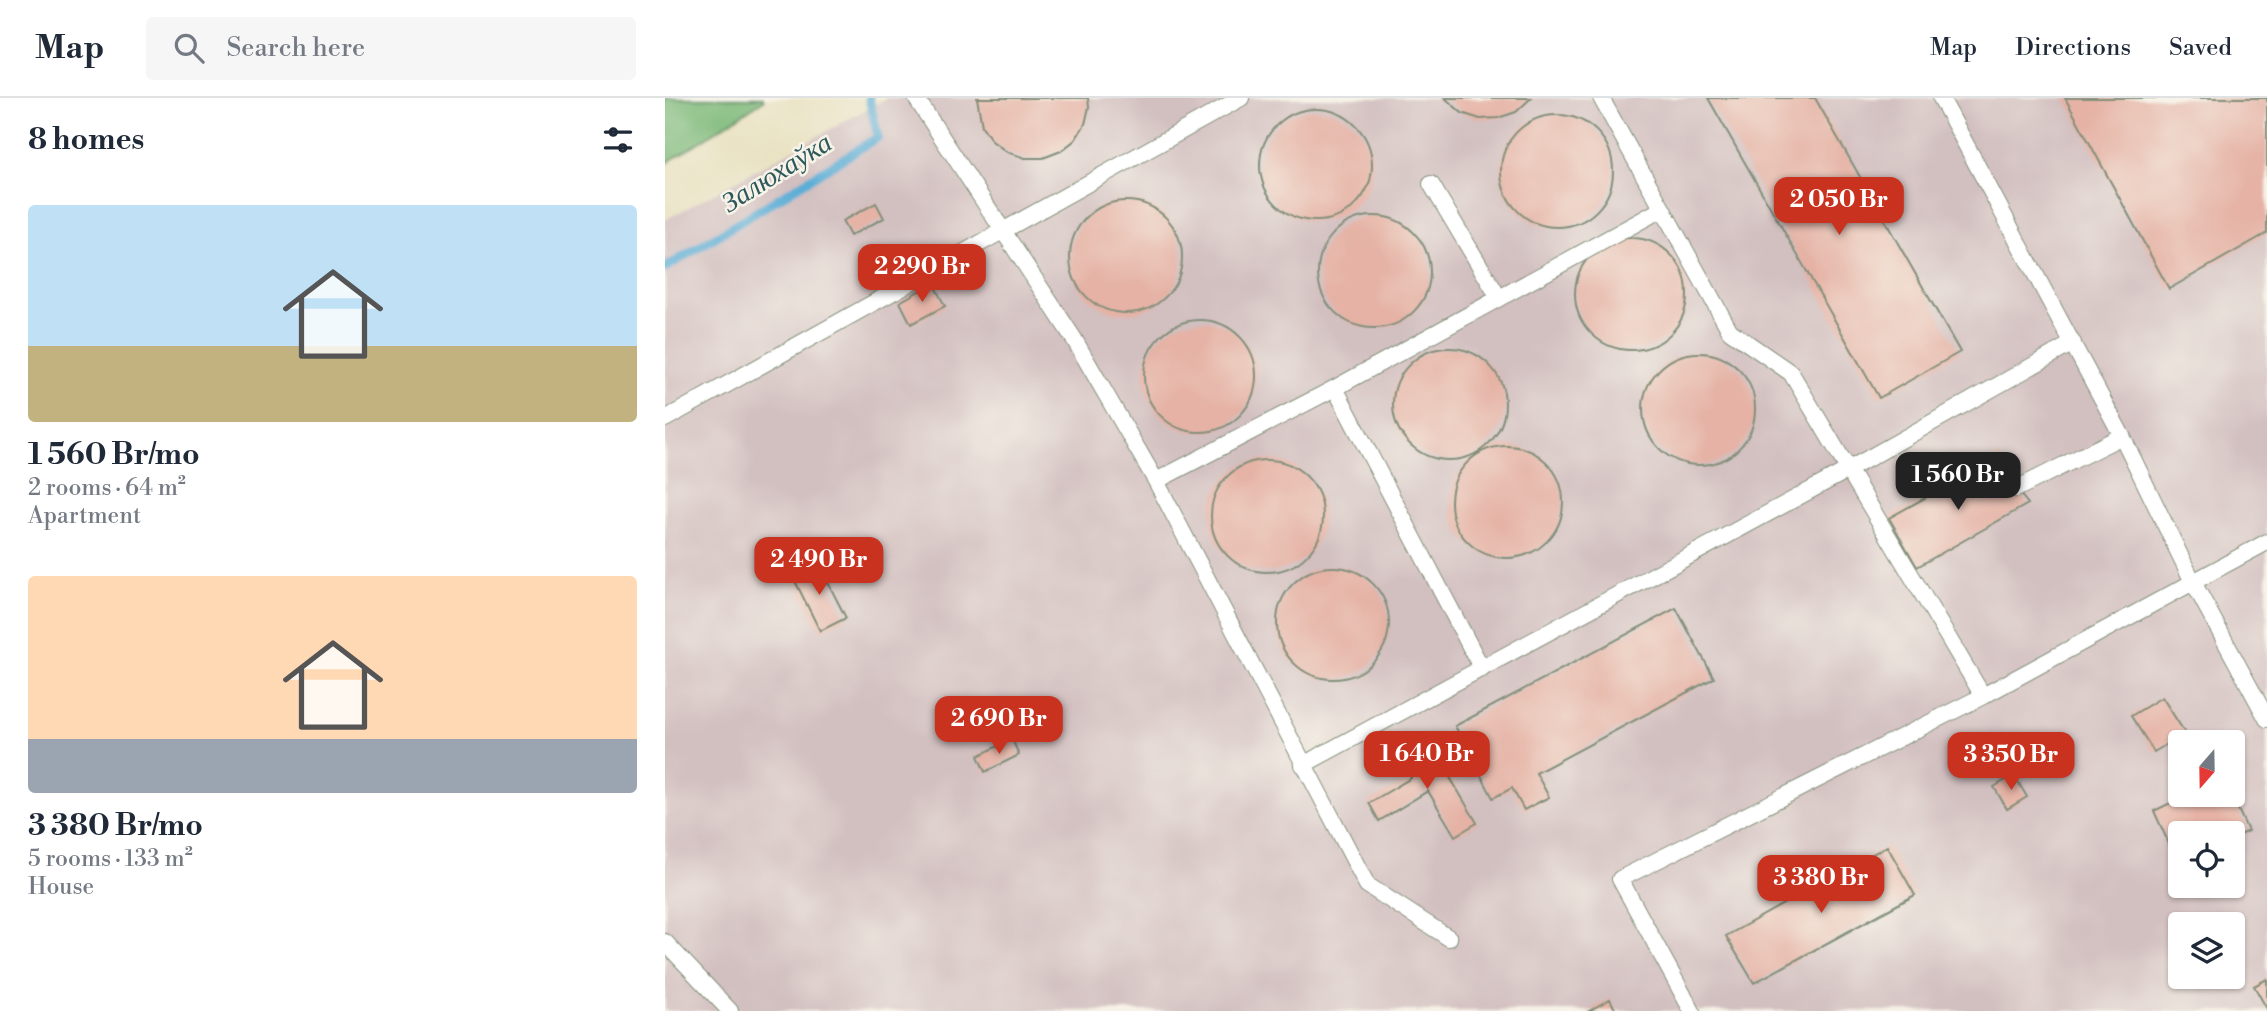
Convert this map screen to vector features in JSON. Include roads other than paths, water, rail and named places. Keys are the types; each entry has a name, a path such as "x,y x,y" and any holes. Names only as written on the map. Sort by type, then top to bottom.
{"lane":[{"path":"916,98 1075,339 1156,481 1367,885 1449,938"},
{"path":"665,419 1241,98"},
{"path":"1601,98 1730,331 1791,373 1846,471 1983,696"},
{"path":"1941,98 2122,436 2192,580 2267,719"},
{"path":"1431,184 1499,298"},
{"path":"1156,481 1335,388 1662,209"},
{"path":"1303,765 1846,471 2073,343"},
{"path":"1335,388 1482,669"},
{"path":"2016,489 2122,436"},
{"path":"1692,1011 1620,879 1983,696 2192,580 2267,542"},
{"path":"665,942 730,1011"}],"waterway":[{"name":"Залюхаўка","path":"665,268 878,137 869,98"}]}
